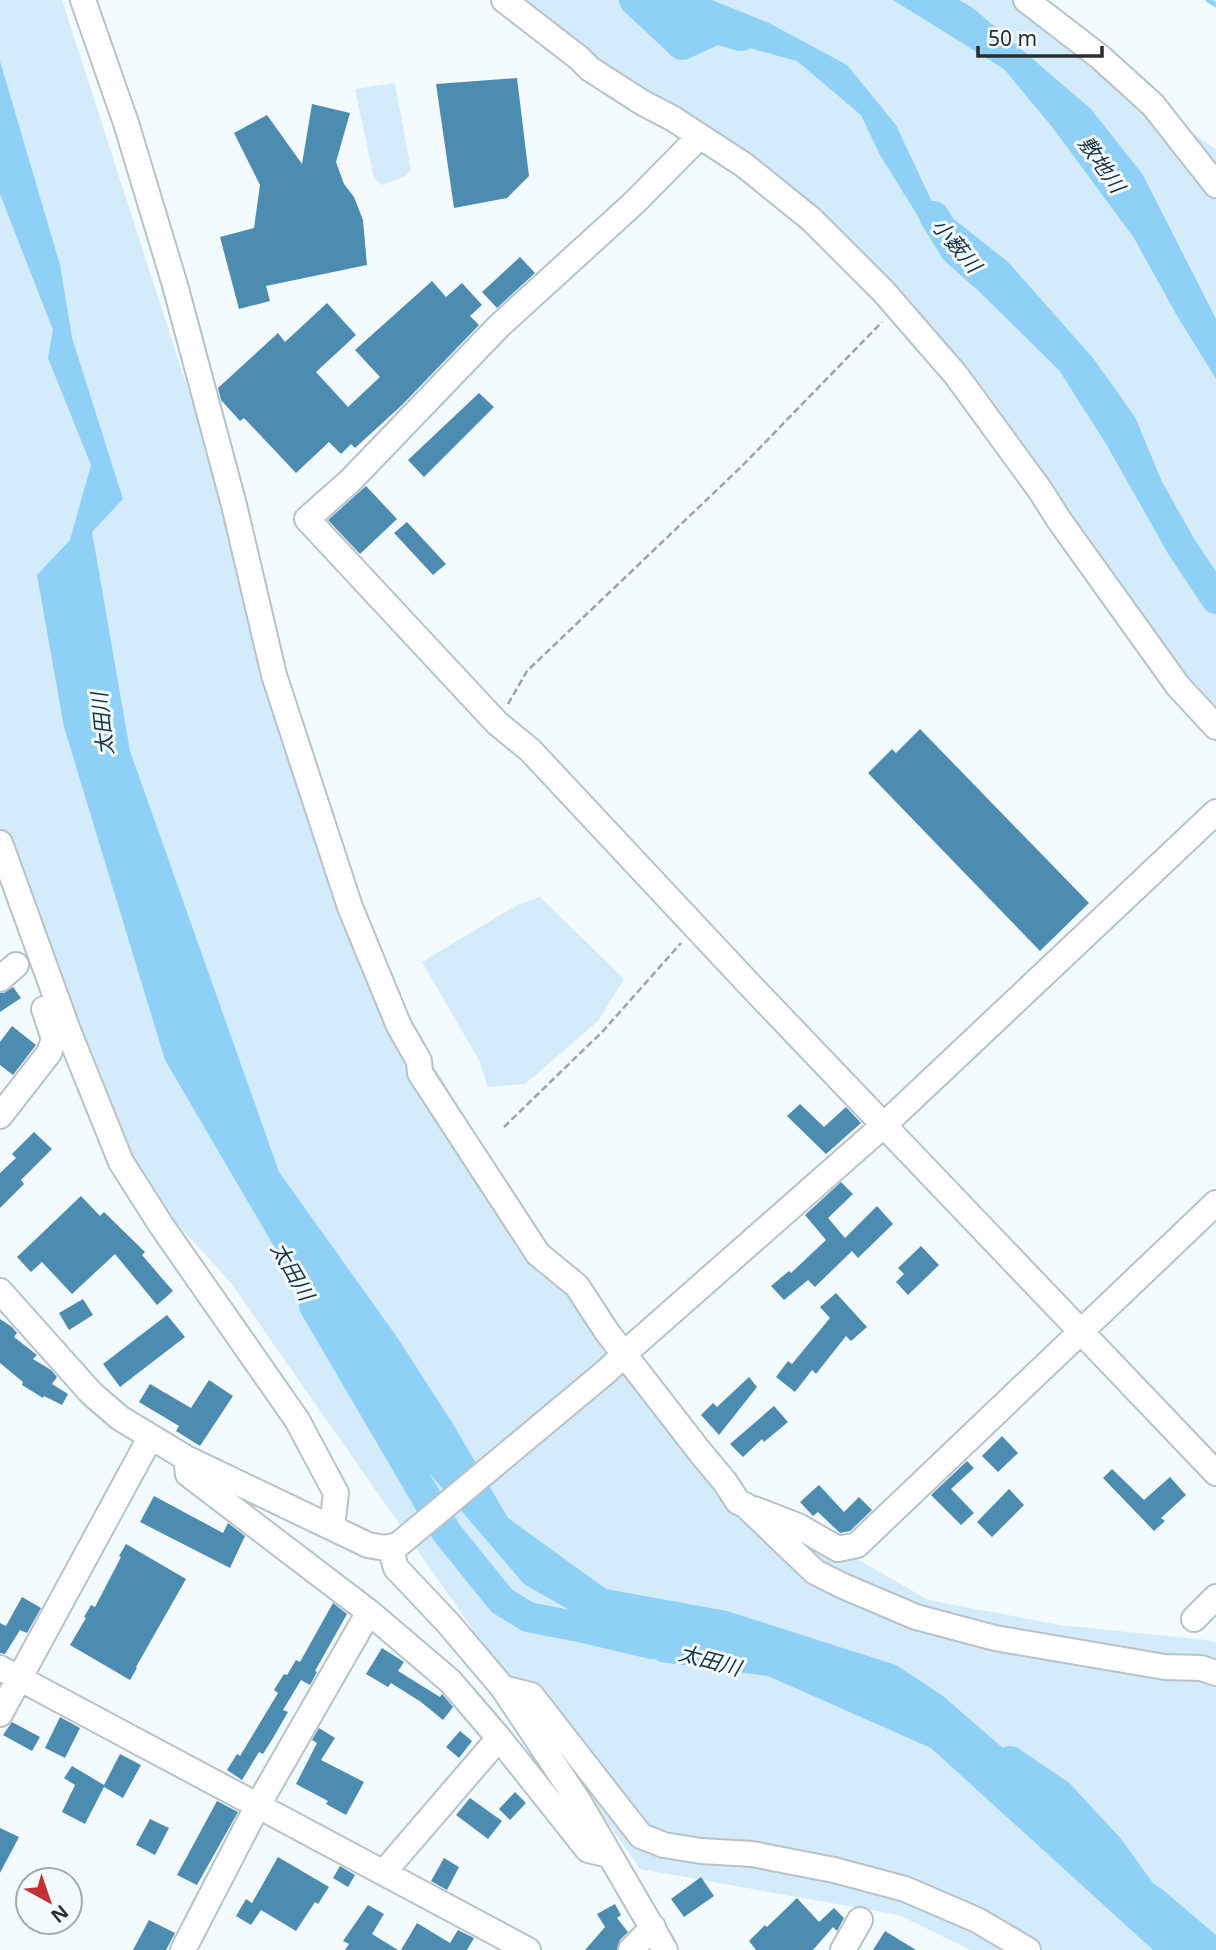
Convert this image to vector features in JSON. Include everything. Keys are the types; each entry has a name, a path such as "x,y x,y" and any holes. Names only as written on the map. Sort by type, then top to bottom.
{"street":[{"path":"83,0 126,123 175,285 234,505 274,675 350,907 399,1026 419,1061 420,1073 538,1254 577,1286 607,1332 616,1361 700,1452 738,1502 798,1526 838,1549 857,1545 1216,1203"},
{"path":"504,0 590,69 744,165 811,219 897,307 956,375 1178,686 1216,727"},
{"path":"1026,0 1100,57 1153,104 1216,185"},
{"path":"699,137 635,202 499,326 350,481 307,519 497,723 530,750 1216,1474"},
{"path":"0,1291 92,1394 120,1418 150,1438 368,1545 385,1548 394,1546 616,1361 884,1125 1216,812"},
{"path":"0,843 69,1033 121,1162 161,1225 297,1420 336,1493 332,1527"},
{"path":"0,1116 49,1053 54,1039 33,977 29,926"},
{"path":"0,1714 10,1673 150,1438"},
{"path":"186,1458 188,1474 369,1612 450,1681 588,1850 609,1855"},
{"path":"745,1505 815,1572 916,1617 995,1638 1165,1667 1201,1668 1216,1673"},
{"path":"394,1546 396,1568 448,1623 503,1688 579,1802 665,1950"},
{"path":"1194,1619 1216,1597"},
{"path":"183,1950 258,1805 369,1612"},
{"path":"10,1673 383,1872 494,1942 528,1950"},
{"path":"503,1688 531,1695 641,1836 664,1845 701,1851 752,1854 834,1870 905,1889 977,1920 1028,1950"},
{"path":"383,1872 499,1738"},
{"path":"843,1950 860,1920"},
{"path":"631,1950 653,1927"}],"path":[{"path":"497,723 527,671 743,465 897,307"},
{"path":"504,1127 603,1031 696,926"}],"shaded area":[{"path":"0,0 62,0 374,966 566,1285 725,1482 928,1600 1060,1625 1216,1643 1216,1950 970,1950 899,1915 640,1869 231,1283 121,1162 0,842"},
{"path":"504,0 1022,0 1216,150 1216,727 968,392 802,203"},
{"path":"395,83 411,170 406,176 382,185 374,178 355,89"},
{"path":"540,897 624,979 598,1021 525,1084 488,1087 479,1060 422,962 517,905"}],"water":[{"path":"637,0 712,0 769,23 847,65 896,125 932,202 1008,262 1093,358 1135,417 1185,537 1216,572 1216,607 1110,422 1038,324 919,218 880,155 861,115 797,61 695,33"},
{"name":"敷地川","path":"893,0 959,0 973,8 1091,109 1143,175 1216,319 1216,379 1134,238 1053,128 1004,69"},
{"path":"0,61 60,265 72,338 123,499 92,532 130,751 279,1172 397,1337 453,1424 508,1518 606,1589 727,1611 896,1665 943,1696 1043,1783 1116,1857 1163,1890 1216,1935 1216,1950 1153,1950 931,1748 768,1676 660,1662 524,1584 412,1453 293,1279 165,1060 64,727 37,575 70,540 91,465 48,358 53,330 0,194"}],"building":[{"path":"517,78 529,176 507,198 454,208 436,84"},
{"path":"312,104 350,113 336,162 363,220 367,265 266,286 270,301 239,309 220,237 254,228 260,185 234,133 267,115 302,164"},
{"path":"520,257 535,273 497,308 482,292"},
{"path":"432,281 446,297 462,283 482,305 470,316 479,325 402,405 355,448 351,444 341,454 329,442 296,473 244,418 240,421 221,400 218,388 278,333 285,342 327,303 356,335 316,372 348,407 380,377 355,350"},
{"path":"479,393 494,407 424,477 408,460"},
{"path":"366,486 397,519 360,554 328,520"},
{"path":"407,522 446,564 433,575 394,533"},
{"path":"920,729 1089,903 1040,951 868,773 892,749 896,753"},
{"path":"13,987 21,998 0,1012 0,993"},
{"path":"12,1026 36,1045 13,1075 0,1065 0,1042"},
{"path":"800,1104 824,1127 846,1107 861,1123 826,1154 787,1116"},
{"path":"34,1132 52,1149 21,1180 24,1184 0,1208 0,1173 16,1158 12,1154"},
{"path":"841,1182 853,1194 828,1218 845,1238 877,1206 893,1224 858,1258 852,1251 815,1287 808,1280 784,1300 771,1286 789,1271 791,1273 826,1240 805,1215"},
{"path":"81,1196 100,1216 104,1212 145,1252 142,1255 173,1291 157,1305 115,1254 72,1294 42,1262 31,1272 17,1257"},
{"path":"921,1246 939,1265 908,1295 896,1282 904,1274 898,1268"},
{"path":"836,1293 867,1327 851,1341 846,1336 816,1374 812,1370 795,1392 776,1377 788,1361 792,1364 830,1318 820,1307"},
{"path":"83,1299 93,1315 69,1330 59,1313"},
{"path":"167,1315 185,1337 120,1387 103,1364"},
{"path":"0,1319 17,1333 14,1337 37,1355 33,1359 57,1377 52,1384 68,1394 62,1405 44,1396 43,1398 22,1385 23,1382 0,1363"},
{"path":"749,1377 757,1387 719,1435 701,1415 713,1403 717,1407"},
{"path":"209,1380 233,1396 200,1446 176,1431 179,1426 139,1402 150,1384 191,1408"},
{"path":"774,1406 788,1422 764,1442 762,1439 743,1457 730,1444"},
{"path":"1002,1436 1018,1453 998,1472 982,1456"},
{"path":"967,1461 974,1468 951,1489 974,1513 961,1525 931,1495"},
{"path":"1112,1469 1144,1500 1170,1477 1186,1495 1161,1518 1165,1521 1154,1531 1103,1478"},
{"path":"819,1485 844,1512 859,1497 872,1510 850,1531 840,1533 818,1512 813,1516 800,1502"},
{"path":"1009,1489 1024,1505 992,1537 977,1522"},
{"path":"154,1496 223,1533 228,1523 245,1536 230,1568 140,1522"},
{"path":"126,1544 186,1579 130,1680 70,1645 91,1605 95,1607"},
{"path":"22,1597 41,1608 27,1633 20,1630 5,1654 0,1653 0,1623 6,1626"},
{"path":"333,1603 347,1614 310,1685 301,1680 283,1710 288,1712 273,1738 263,1754 259,1752 242,1780 227,1770 237,1754 240,1756 278,1693 274,1690 284,1674 287,1675 296,1660 300,1662"},
{"path":"382,1648 404,1662 398,1671 440,1697 442,1694 453,1707 443,1720 391,1683 388,1687 366,1674"},
{"path":"60,1717 80,1728 65,1758 45,1748"},
{"path":"12,1722 40,1737 32,1751 3,1735"},
{"path":"319,1728 335,1738 321,1760 364,1782 346,1815 326,1804 328,1801 296,1784 317,1743 312,1740"},
{"path":"460,1731 472,1741 459,1758 446,1747"},
{"path":"120,1754 141,1765 123,1798 104,1787 85,1824 62,1812 75,1785 64,1778 72,1766 104,1785"},
{"path":"515,1792 526,1803 510,1820 499,1809"},
{"path":"470,1798 502,1821 488,1839 456,1815"},
{"path":"217,1801 238,1812 197,1885 177,1875"},
{"path":"150,1819 169,1828 155,1855 136,1845"},
{"path":"0,1828 19,1837 0,1873"},
{"path":"278,1857 329,1887 318,1904 315,1902 296,1931 261,1910 251,1925 236,1916 246,1899 252,1903"},
{"path":"444,1858 459,1867 447,1890 431,1881"},
{"path":"340,1866 355,1875 348,1887 333,1878"},
{"path":"701,1877 714,1896 684,1917 671,1899"},
{"path":"797,1898 819,1922 834,1908 844,1918 837,1931 833,1927 813,1950 756,1950 749,1941"},
{"path":"615,1904 621,1915 617,1918 628,1932 620,1940 617,1950 585,1950 605,1927 597,1914"},
{"path":"368,1905 384,1914 372,1934 398,1950 345,1950 349,1944 343,1941"},
{"path":"149,1920 175,1933 166,1950 133,1950"},
{"path":"417,1923 450,1943 458,1930 474,1938 467,1950 401,1950"},
{"path":"885,1931 916,1950 873,1950"}],"waterway":[{"name":"小薮川","path":"634,0 682,45 717,29 741,36"},
{"path":"1208,0 1216,5"},
{"name":"小薮川","path":"934,216 955,250 1071,361 1120,438 1181,546 1216,599"},
{"name":"太田川","path":"314,1306 447,1533 502,1601 528,1617 651,1644"},
{"name":"太田川","path":"1010,1761 1059,1794 1109,1848 1183,1950"}]}
